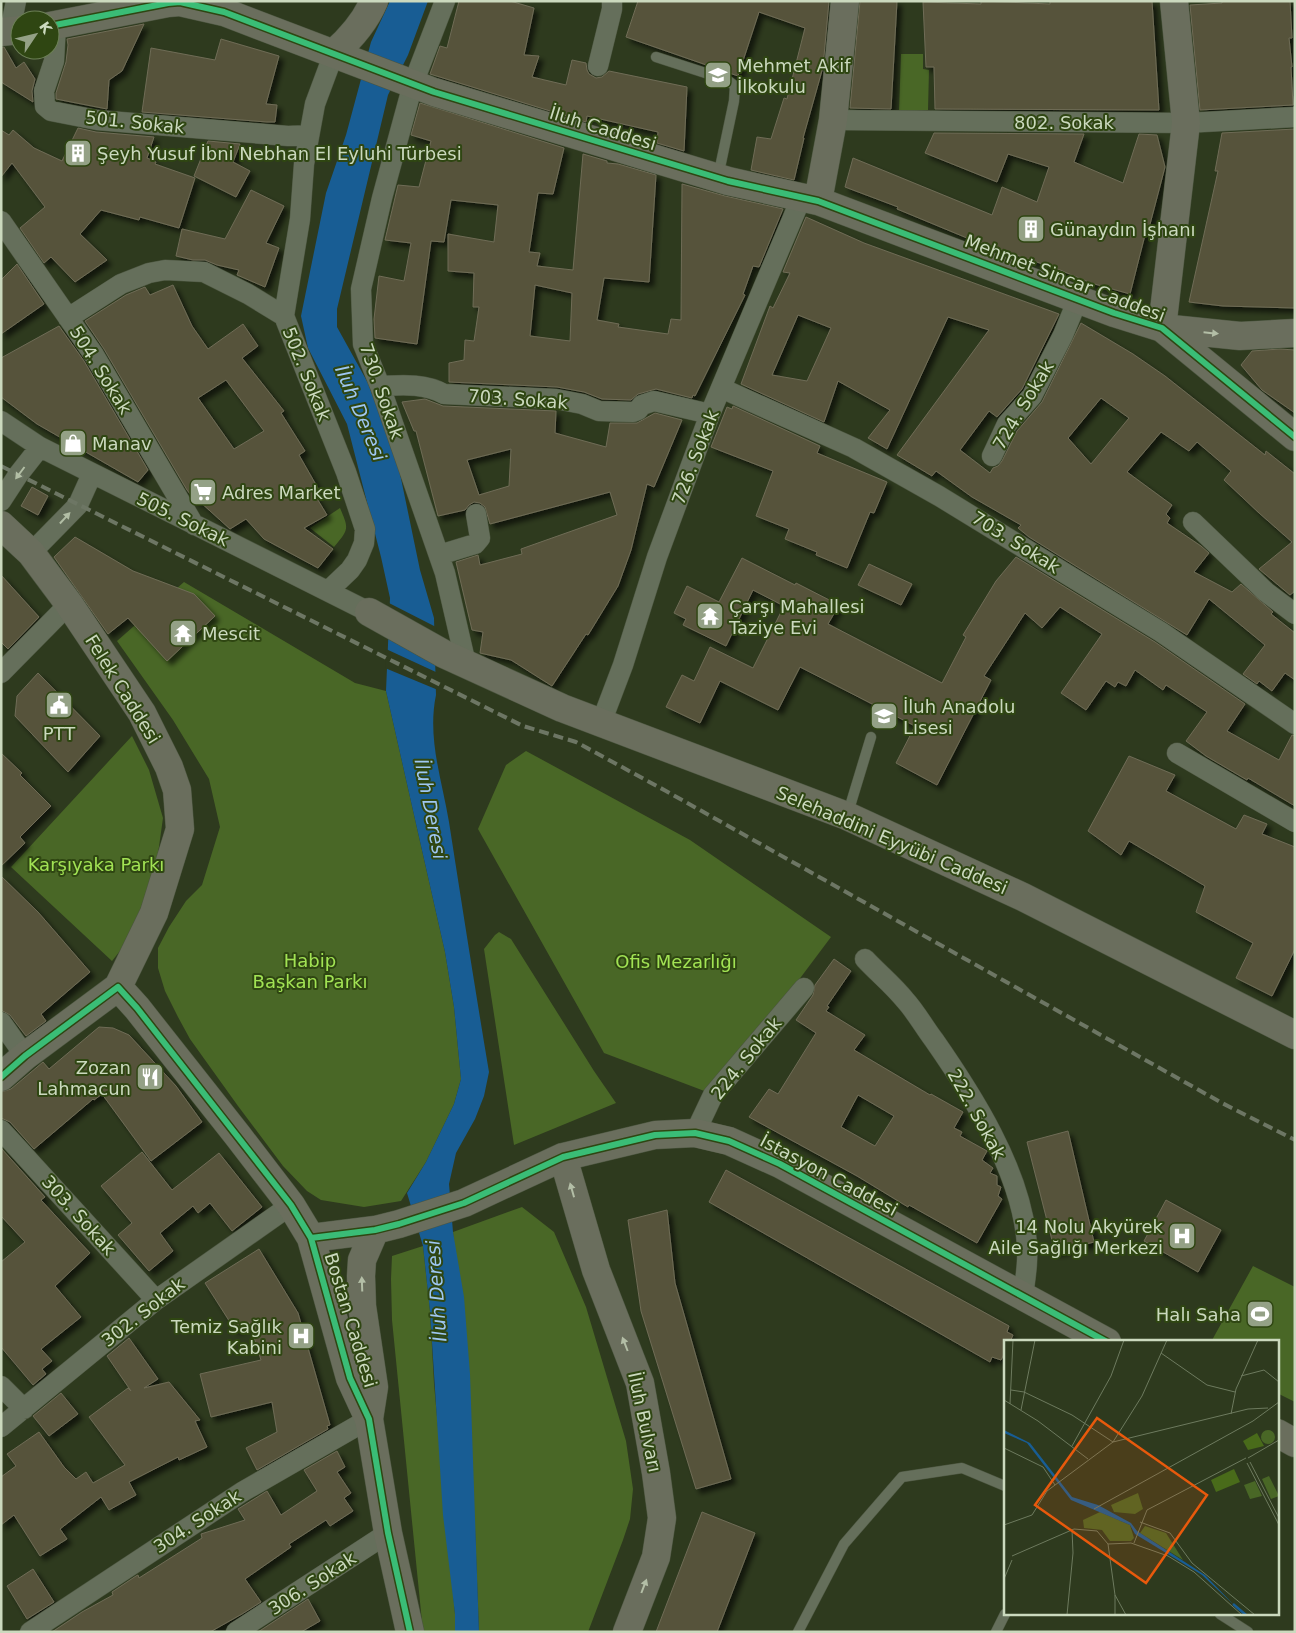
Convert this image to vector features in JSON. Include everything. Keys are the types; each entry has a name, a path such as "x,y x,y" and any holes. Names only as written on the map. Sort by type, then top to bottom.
{"street":[{"path":"60,25 168,2 180,2 224,12 344,57 351,38 370,12 374,1"},
{"name":"730. Sokak","path":"445,1 408,82 361,289 363,344 380,386 445,573 455,659"},
{"path":"598,66 612,9 612,1"},
{"path":"806,198 833,120 846,1"},
{"path":"1174,1 1186,123 1162,328 1240,336 1295,333"},
{"name":"İluh Caddesi","path":"344,57 434,92 718,178 806,198"},
{"name":"502. Sokak","path":"328,592 350,570 357,560 364,543 365,529 346,472 284,316 300,219 304,164 315,104 344,57"},
{"name":"501. Sokak","path":"54,60 44,91 45,106 51,111 97,120 288,136 309,136"},
{"name":"802. Sokak","path":"833,120 1186,123 1295,117"},
{"name":"Mehmet Sincar Caddesi","path":"806,198 1114,313 1162,328 1295,437"},
{"name":"726. Sokak","path":"602,723 623,665 657,557 710,414 806,198"},
{"name":"504. Sokak","path":"1,220 94,355 194,525"},
{"path":"68,318 121,284 149,273 165,270 204,272 248,294 284,316"},
{"name":"724. Sokak","path":"992,456 1007,424 1032,396 1063,335 1078,299"},
{"name":"703. Sokak","path":"380,386 403,385 434,388 444,394 556,399 582,404 599,411 633,412 642,405 654,401 710,414"},
{"name":"703. Sokak","path":"721,388 854,448 940,496 1161,632 1295,724"},
{"name":"505. Sokak","path":"1,421 40,447 368,612"},
{"path":"1,501 40,447"},
{"path":"12,540 78,505 92,474"},
{"path":"439,555 476,544 480,538 476,514"},
{"path":"1193,522 1266,592 1295,614"},
{"name":"Felek Caddesi","path":"12,540 69,604 142,712 169,767 177,790 180,828 154,913 118,987"},
{"path":"1,673 69,604"},
{"name":"Selehaddini Eyyübi Caddesi","path":"368,612 455,659 562,708 847,816 1023,897 1288,1024"},
{"path":"1177,753 1295,822"},
{"name":"222. Sokak","path":"865,959 911,1007 976,1106 1000,1153 1016,1190 1026,1235 1028,1269 1022,1296"},
{"path":"1,1077 25,1056 118,987"},
{"name":"Bostan Caddesi","path":"118,987 137,1008 291,1204 310,1238 350,1378 369,1419 388,1533 410,1632"},
{"name":"224. Sokak","path":"694,1133 714,1095 804,988"},
{"path":"1,1022 25,1056"},
{"name":"303. Sokak","path":"1,1130 156,1300"},
{"name":"İstasyon Caddesi","path":"310,1238 387,1227 464,1203 563,1157 655,1135 694,1133 729,1141 780,1164 1103,1340"},
{"name":"İluh Bulvarı","path":"563,1157 596,1270 640,1383 656,1472 662,1518 656,1557 626,1632"},
{"name":"302. Sokak","path":"1,1427 156,1300 291,1204"},
{"path":"369,1419 374,1387 362,1306 362,1260 387,1227"},
{"path":"1,1386 24,1409"},
{"name":"304. Sokak","path":"30,1632 242,1492 369,1419"},
{"path":"1278,1434 1295,1443"},
{"name":"306. Sokak","path":"236,1632 388,1533"}],"lane":[{"path":"656,57 727,80 734,86 734,102 718,178"},
{"path":"847,816 871,737"},
{"path":"798,1632 844,1544 902,1477 962,1468 1004,1486"},
{"path":"996,1632 1004,1616"},
{"path":"1223,1616 1248,1632"}],"green space":[{"path":"901,54 923,54 923,69 929,70 928,110 899,112"},
{"path":"340,508 345,520 346,529 334,547 310,528"},
{"name":"Habip Başkan Parkı","path":"184,582 355,683 386,691 445,952 454,1007 461,1079 454,1104 426,1162 401,1201 364,1207 321,1200 307,1191 283,1166 190,1039 165,991 158,968 158,948 186,901 202,885 220,827 209,779 173,720 117,641"},
{"name":"Karşıyaka Parkı","path":"132,736 149,770 163,818 156,868 142,923 112,961 11,867"},
{"name":"Ofis Mezarlığı","path":"526,751 690,840 831,937 780,1005 707,1092 604,1053 478,829 506,765"},
{"path":"499,932 511,939 616,1103 514,1145 484,949"},
{"path":"522,1207 554,1232 586,1307 626,1441 633,1489 630,1519 588,1632 479,1632 475,1528 453,1232"},
{"path":"423,1246 430,1311 434,1384 455,1614 455,1632 423,1632 392,1320 392,1256"},
{"name":"Halı Saha","path":"1253,1266 1295,1287 1295,1402 1278,1394 1278,1340 1212,1340"}],"water":[{"name":"İluh Deresi","path":"390,1 428,1 408,55 388,95 337,309 337,327 368,383 398,464 420,570 434,618 436,695 433,727 434,743 449,822 489,1072 484,1096 475,1119 456,1153 449,1184 453,1232 464,1297 470,1374 479,1632 455,1632 455,1614 443,1515 430,1311 423,1246 407,1193 426,1162 454,1104 461,1079 454,1007 445,952 386,691 390,598 381,557 347,424 308,348 301,316 326,193 346,135 371,42"}],"pier":[{"path":"387,602 436,627 437,659 386,635"},
{"path":"386,649 438,673 438,690 385,668"}],"building":[{"path":"459,1 510,1 534,8 524,55 539,56 532,77 566,85 572,60 586,63 589,74 596,78 602,77 609,71 687,87 684,151 657,143 658,132 587,116 586,122 430,74 440,46 447,48"},
{"path":"638,1 829,1 823,67 803,138 794,180 751,170 757,137 771,139 784,98 787,99 805,28 759,12 738,76 626,37"},
{"path":"860,1 897,1 891,109 850,108"},
{"path":"981,1 1050,4 1050,1 1152,1 1159,110 935,109 934,67 926,67 923,2 981,4"},
{"path":"1222,1 1290,1 1292,38 1289,38 1293,105 1200,110 1190,5 1222,3"},
{"path":"144,24 122,71 109,80 107,109 56,99 56,93 66,62 67,39"},
{"path":"221,39 279,56 266,104 277,105 275,122 142,112 151,48 215,60"},
{"path":"1,47 4,47 16,68 24,62 35,79 32,91 33,102 1,82"},
{"path":"420,103 564,148 553,194 538,193 529,252 540,253 537,266 573,270 583,154 607,161 607,163 618,164 656,175 649,282 604,278 597,320 619,324 618,327 668,334 671,319 681,320 682,184 783,209 759,267 753,266 743,294 745,295 695,396 693,395 692,398 656,389 638,394 631,400 602,399 584,392 557,387 449,382 449,363 464,360 465,340 474,341 479,307 473,307 474,273 448,271 448,234 494,242 498,205 451,200 444,242 431,241 417,344 375,338 374,319 379,276 404,281 411,243 385,240 398,185 419,187 431,141 411,135","holes":["535,285 572,293 570,341 530,336"]},
{"path":"78,128 96,132 154,137 147,158 156,162 155,164 195,178 179,228 140,217 139,220 101,210 80,234 107,260 75,282 51,257 44,263 20,228 45,207 12,163 1,177 1,130 9,135 13,130 34,148 62,161"},
{"path":"1295,129 1295,308 1223,306 1189,302 1218,171 1215,171 1222,133"},
{"path":"934,133 1084,134 1074,162 1123,183 1139,134 1157,135 1165,167 1130,294 1091,283 1060,270 967,238 897,209 898,207 845,187 853,158 992,215 1002,187 1037,202 1049,167 1008,154 997,182 925,153"},
{"path":"208,141 240,144 233,162 250,171 236,197 194,176"},
{"path":"251,190 284,206 266,243 279,248 265,287 237,275 239,270 205,260 193,260 176,256 182,229 225,239"},
{"path":"806,217 864,243 1059,314 1022,389 997,417 989,411 960,450 990,473 1002,461 1017,431 1042,402 1081,323 1133,354 1165,376 1265,455 1266,451 1295,474 1295,591 1290,595 1259,569 1292,542 1224,480 1231,471 1197,442 1189,451 1161,432 1127,472 1172,505 1166,514 1170,518 1167,523 1209,553 1194,572 1232,592 1241,584 1273,612 1271,614 1295,633 1295,680 1285,673 1272,691 1259,681 1257,684 1243,674 1265,645 1209,599 1187,635 1029,537 1018,528 1021,525 972,497 936,471 932,476 897,455 989,330 948,317 887,449 868,438 890,410 838,381 824,422 741,384 770,306 773,308 790,273 783,272","holes":["798,315 831,328 807,381 772,375","1101,398 1129,418 1091,464 1068,438"]},
{"path":"17,264 44,304 1,334 1,280"},
{"path":"173,285 192,326 208,349 243,324 258,346 242,358 284,411 281,413 305,451 299,455 319,490 313,492 327,515 304,528 333,549 318,568 264,539 246,519 230,529 199,501 197,503 187,490 104,349 85,321 126,295 145,287 150,295","holes":["226,380 264,431 234,449 198,398"]},
{"path":"59,326 84,361 148,470 138,482 37,424 1,397 1,358"},
{"path":"1295,350 1295,413 1262,390 1241,365 1252,351"},
{"path":"425,399 443,406 556,411 555,433 606,447 610,423 637,423 655,413 682,420 654,487 647,484 631,550 618,586 588,635 586,634 552,686 511,660 480,653 483,632 472,630 456,562 478,555 480,565 522,554 521,549 617,515 610,492 490,524 485,507 480,503 474,502 465,510 438,516 416,431 414,431 402,402","holes":["511,449 509,486 479,495 467,460"]},
{"path":"733,406 820,446 817,453 887,482 874,513 870,512 847,568 816,555 817,552 785,539 789,529 756,516 773,471 711,447 727,407 732,409"},
{"path":"32,487 48,496 38,515 21,506"},
{"path":"75,537 133,571 194,594 215,616 167,661 128,618 108,634 54,557"},
{"path":"1016,557 1155,642 1245,704 1227,731 1279,760 1292,735 1295,736 1295,806 1206,756 1186,741 1207,712 1166,685 1163,690 1135,670 1126,686 1118,682 1115,687 1106,681 1086,710 1061,693 1102,634 1060,607 1042,628 1025,613 984,676 991,680 937,785 896,763 915,726 800,667 778,710 720,681 700,723 666,707 682,675 694,681 710,647 753,668 784,606 753,590 726,646 683,625 686,619 674,613 687,586 719,602 742,558 839,605 828,624 942,683 966,637 963,635 996,581"},
{"path":"869,564 912,584 901,605 858,585"},
{"path":"1,575 39,617 8,649 1,642"},
{"path":"38,673 100,736 68,772 15,716 17,696"},
{"path":"1,753 22,773 20,775 51,806 20,837 25,843 1,866"},
{"path":"1129,756 1175,775 1166,791 1236,829 1244,815 1267,824 1262,834 1295,847 1295,949 1272,996 1236,978 1253,943 1196,912 1205,886 1129,841 1121,855 1088,831"},
{"path":"1,876 38,912 90,972 41,1014 46,1021 26,1036 10,1015 1,1010"},
{"path":"834,959 851,971 827,1006 829,1007 826,1011 865,1035 854,1050 930,1095 963,1112 954,1128 962,1132 960,1136 987,1151 982,1160 993,1168 990,1173 997,1176 997,1185 1001,1187 998,1196 1002,1199 977,1243 909,1205 908,1207 857,1176 749,1117 769,1089 778,1094 816,1033 796,1020 813,995 815,985","holes":["858,1095 894,1116 875,1146 841,1127"]},
{"path":"99,1027 113,1028 129,1035 176,1086 202,1122 151,1161 102,1094 93,1099 34,1149 10,1122 1,1118 1,1092 11,1089 43,1062 49,1069"},
{"path":"1068,1131 1094,1242 1055,1252 1027,1142"},
{"path":"1,1148 45,1197 41,1200 90,1253 55,1286 81,1317 41,1349 52,1361 42,1369 46,1374 33,1385 1,1347 1,1262 25,1242 1,1216"},
{"path":"142,1152 172,1190 219,1153 262,1207 232,1231 210,1203 198,1213 193,1206 160,1233 173,1251 149,1271 118,1235 132,1223 101,1186"},
{"path":"726,1170 1009,1326 1007,1332 1013,1335 1011,1340 1004,1340 1004,1354 1001,1360 992,1357 990,1362 709,1202"},
{"name":"14 Nolu Akyürek Aile Sağlığı Merkezi","path":"1166,1200 1221,1230 1198,1272 1144,1241"},
{"path":"667,1210 675,1283 731,1479 696,1489 641,1311 628,1220"},
{"path":"259,1249 298,1313 330,1425 327,1426 328,1429 257,1470 246,1448 277,1432 272,1402 211,1417 200,1374 261,1360 249,1322 235,1330 205,1283"},
{"path":"129,1338 158,1379 144,1388 169,1382 200,1420 195,1421 207,1447 179,1460 178,1457 129,1482 136,1495 109,1510 101,1497 60,1529 67,1539 40,1556 14,1515 1,1525 1,1477 16,1466 7,1454 39,1432 64,1467 76,1479 86,1472 93,1483 125,1465 89,1417 128,1388 131,1391 107,1356"},
{"path":"61,1393 78,1414 49,1436 33,1416"},
{"path":"337,1451 345,1467 337,1472 351,1493 344,1498 353,1511 330,1526 326,1520 289,1544 291,1547 245,1579 261,1602 210,1632 52,1632 82,1612 113,1595 112,1592 136,1576 138,1575 139,1578 202,1538 201,1534 245,1520 238,1509 267,1491 281,1515 317,1491 304,1470"},
{"path":"702,1512 755,1533 717,1632 656,1632"},
{"path":"33,1569 54,1602 27,1619 7,1586"},
{"path":"308,1599 320,1621 301,1632 258,1632"}],"railway":[{"path":"1,466 523,726 576,742 1222,1103 1295,1140"}],"cycle path":[{"path":"60,24 180,2 224,12 434,92 728,181 818,201 1114,313 1162,328 1295,437"},
{"path":"1,1077 25,1056 118,987 137,1008 291,1205 311,1238 350,1378 369,1419 388,1533 410,1632"},
{"path":"311,1238 375,1230 399,1224 464,1203 563,1157 655,1135 695,1133 729,1141 780,1164 1103,1340"}],"place":[{"name":"Mehmet Akif İlkokulu","path":"718,75"},
{"name":"Şeyh Yusuf İbni Nebhan El Eyluhi Türbesi","path":"78,153"},
{"name":"Günaydın İşhanı","path":"1031,229"},
{"name":"Manav","path":"73,443"},
{"name":"Adres Market","path":"203,492"},
{"name":"Çarşı Mahallesi Taziye Evi","path":"710,616"},
{"name":"Mescit","path":"183,633"},
{"name":"PTT","path":"59,705"},
{"name":"İluh Anadolu Lisesi","path":"884,716"},
{"name":"Zozan Lahmacun","path":"150,1077"},
{"name":"14 Nolu Akyürek Aile Sağlığı Merkezi","path":"1182,1236"},
{"name":"Halı Saha","path":"1260,1314"},
{"name":"Temiz Sağlık Kabini","path":"301,1336"}]}
